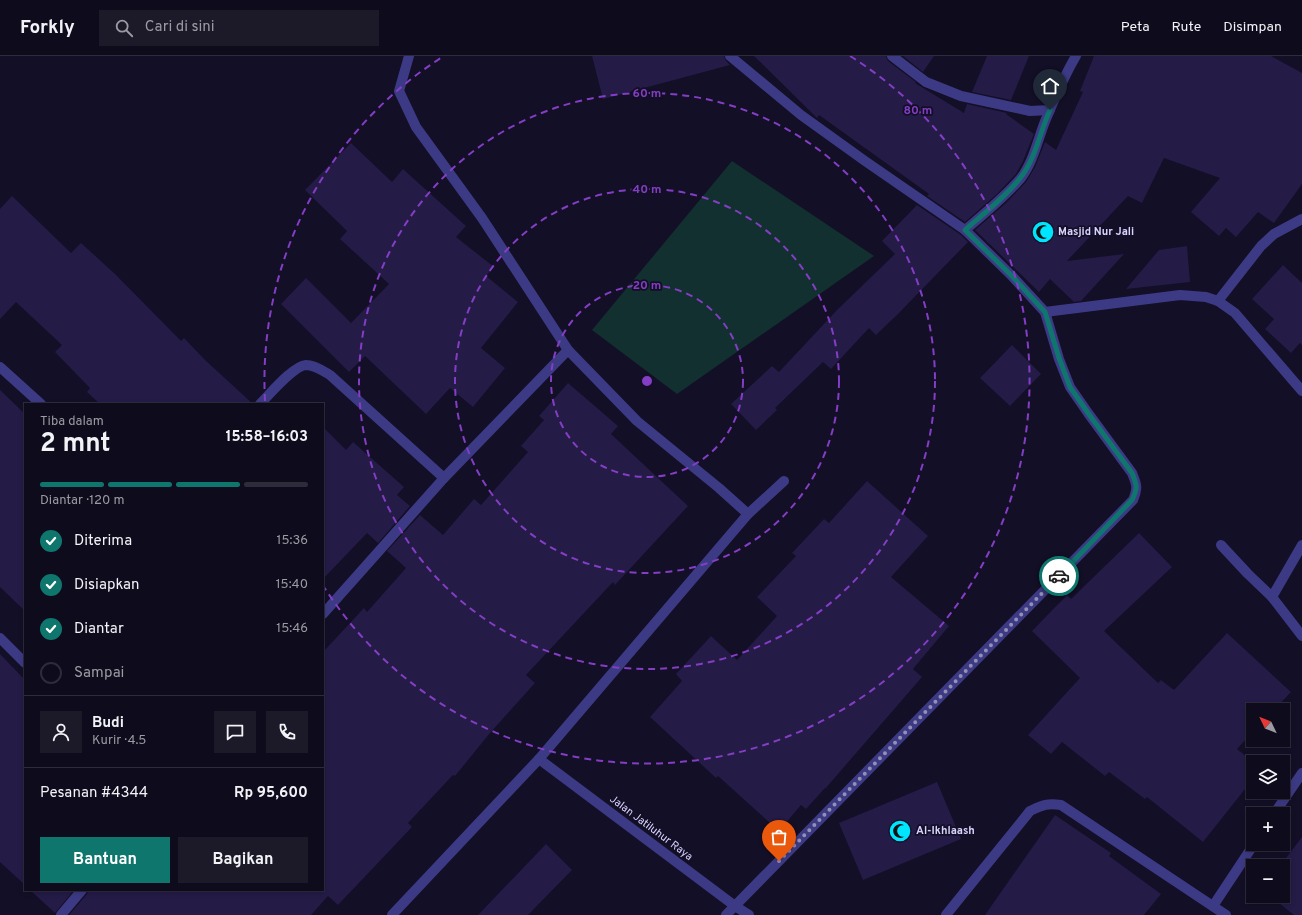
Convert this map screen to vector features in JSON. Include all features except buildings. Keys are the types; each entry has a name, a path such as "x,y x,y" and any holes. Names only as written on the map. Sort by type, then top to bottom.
{"street":[{"path":"409,56 399,91 416,127 482,218 568,350 637,421 748,514"},
{"path":"726,915 1132,500 1137,490 1132,473 1070,387 1059,358 1045,312 1012,276 965,230 865,161 802,115 730,56"},
{"path":"892,56 926,82 961,96 1030,111 1050,110"},
{"path":"965,230 1022,177 1033,155 1050,110 1066,74 1076,56"},
{"path":"1218,301 1261,246 1274,234 1302,219"},
{"path":"1045,312 1180,295 1206,297 1218,301 1236,313 1302,391"},
{"path":"324,613 444,478 568,350"},
{"path":"261,403 296,368 306,365 315,367 330,375 444,478"},
{"path":"0,367 40,403"},
{"path":"392,915 539,759 748,514 784,481"},
{"path":"1221,545 1272,597 1302,636"},
{"path":"1272,597 1302,545"},
{"path":"0,638 24,660"},
{"name":"Jalan Jatiluhur Raya","path":"539,759 735,906 750,915"},
{"path":"1279,807 1302,773"},
{"path":"946,915 1030,811 1042,805 1050,804 1061,805 1226,915"},
{"path":"1213,906 1249,851"},
{"path":"61,915 81,891"}],"green space":[{"path":"732,161 874,256 677,394 592,330"}],"way so far":[{"path":"779,861 1059,576"}],"place":[{"name":"Masjid Nur Jali","path":"1043,232"},
{"name":"Al-Ikhlaash","path":"900,831"}],"route":[{"path":"1050,110 1033,155 1022,177 965,230 1012,276 1045,312 1059,358 1070,387 1132,473 1135,480 1137,490 1132,500 1059,576"}]}
